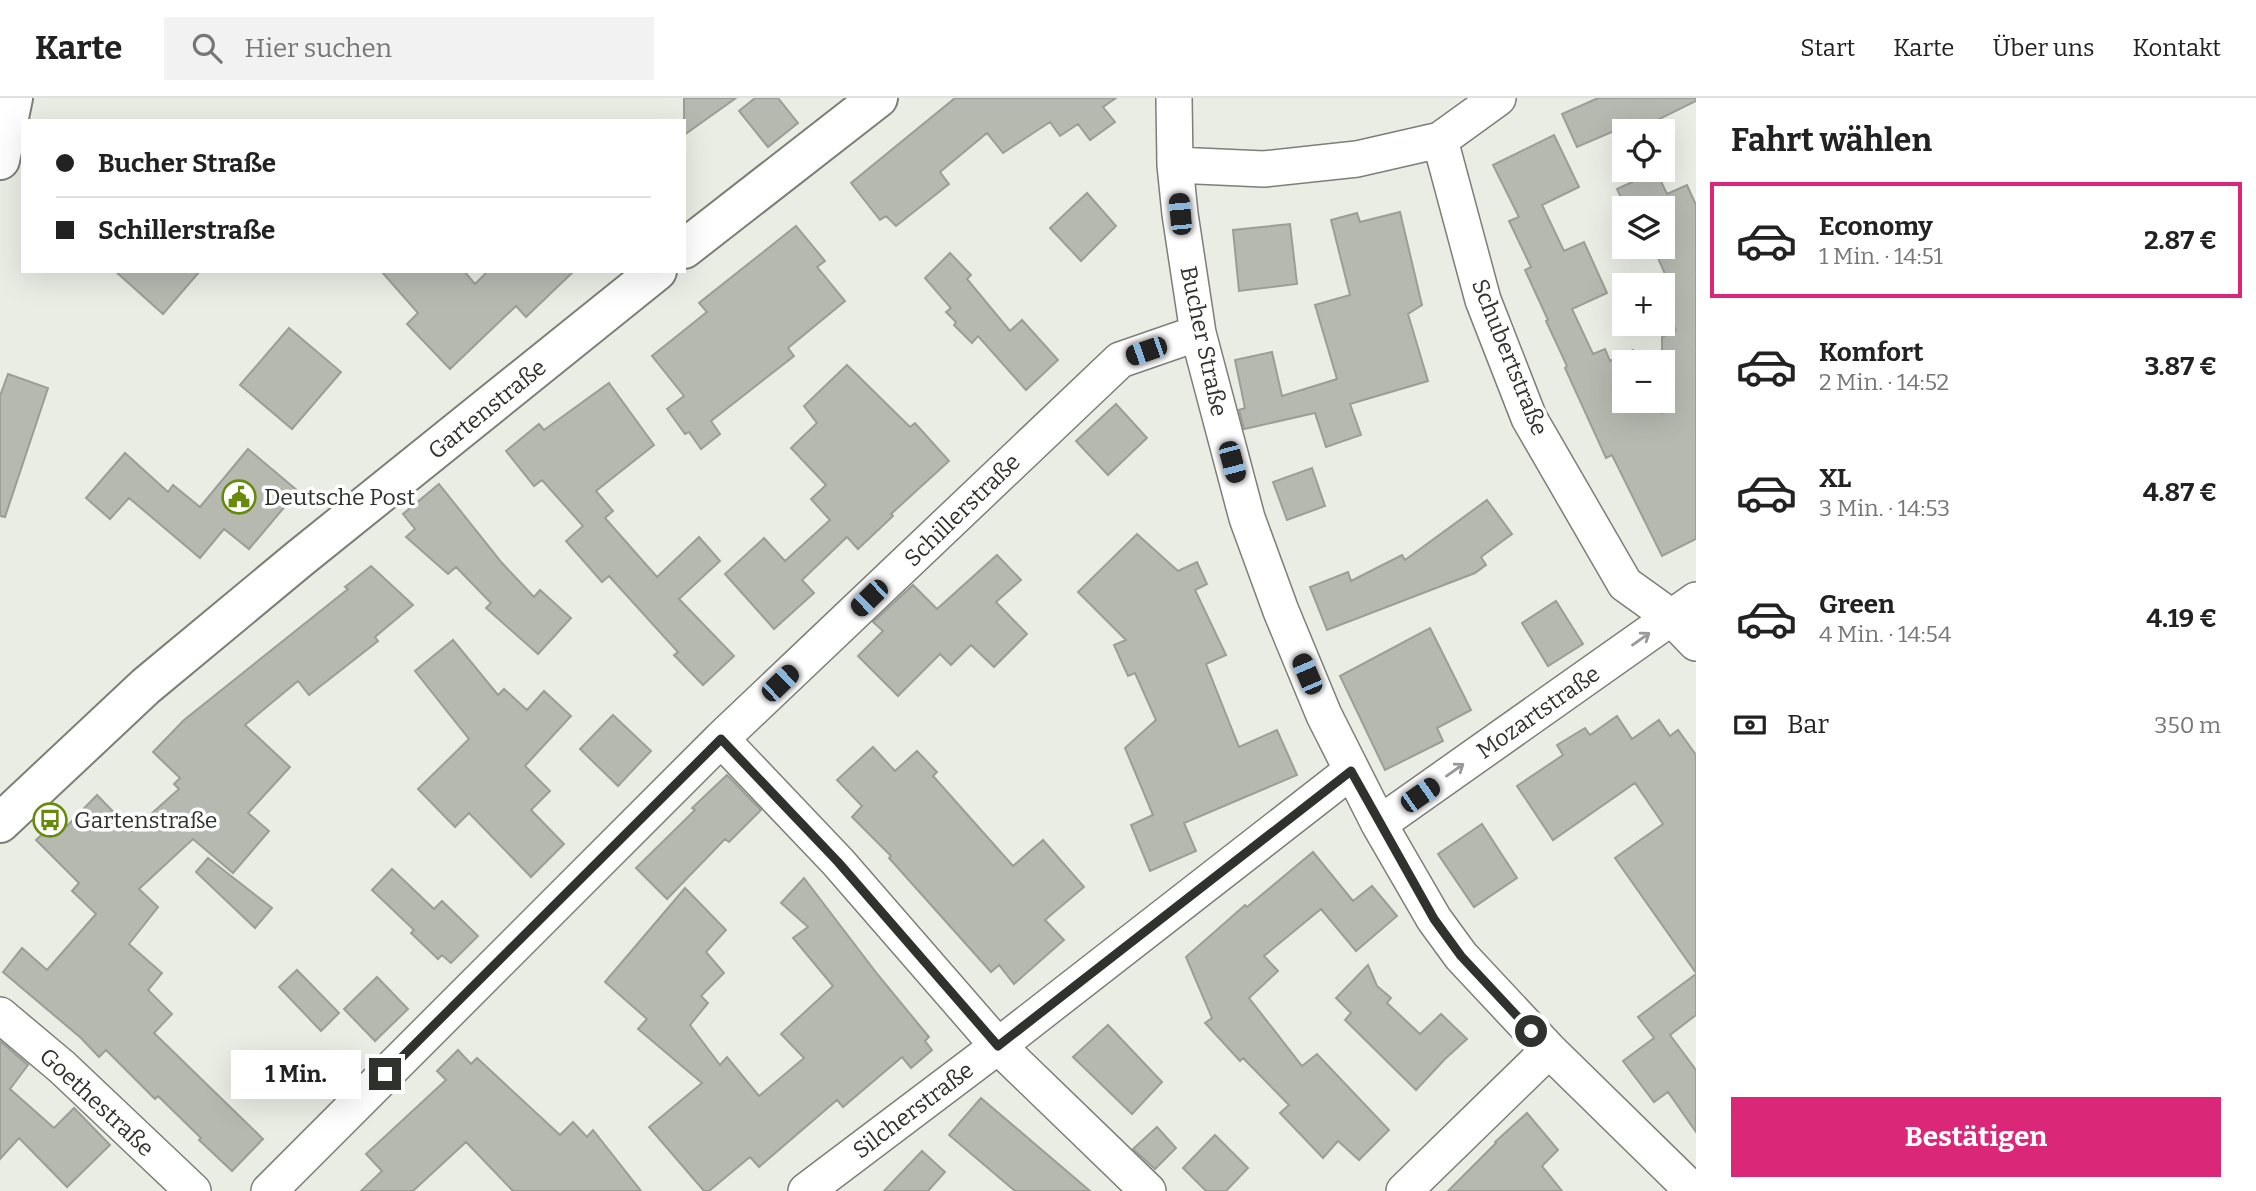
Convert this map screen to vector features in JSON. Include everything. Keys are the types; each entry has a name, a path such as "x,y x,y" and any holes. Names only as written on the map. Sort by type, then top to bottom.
{"main road":[{"path":"0,160 13,98"},
{"path":"686,247 878,98"},
{"name":"Gartenstraße","path":"0,823 146,686 299,559 655,273"}],"street":[{"name":"Bucher Straße","path":"1174,98 1175,165 1180,214 1198,333 1247,518 1281,611 1324,715 1379,824 1434,919 1461,956 1549,1050 1693,1191"},
{"path":"1175,165 1264,169 1357,159 1440,140 1498,98"},
{"name":"Schubertstraße","path":"1440,140 1483,300 1529,418 1625,584 1683,609 1696,643"},
{"name":"Schillerstraße","path":"270,1191 721,739 1120,360 1198,333"},
{"name":"Mozartstraße","path":"1379,824 1683,609"},
{"path":"721,739 838,862 998,1046 1148,1191"},
{"name":"Silcherstraße","path":"806,1191 998,1046 1351,771"},
{"name":"Goethestraße","path":"0,1015 62,1067 193,1191"},
{"path":"1404,1191 1549,1050"}],"building":[{"path":"684,98 736,98 686,134"},
{"path":"755,98 778,98 798,123 768,147 739,111"},
{"path":"955,98 1116,98 1103,107 1115,122 1090,140 1078,124 1060,136 1050,122 1003,153 987,133 940,172 949,184 896,226 886,216 880,220 851,183"},
{"path":"1598,98 1696,98 1696,101 1659,119 1612,119 1612,132 1577,147 1562,114"},
{"path":"1554,135 1579,187 1542,205 1564,251 1584,242 1607,293 1572,309 1593,354 1605,349 1610,361 1612,360 1612,413 1675,413 1675,350 1662,350 1662,337 1675,336 1675,273 1665,273 1658,259 1675,259 1675,196 1620,196 1617,189 1632,182 1661,182 1667,194 1687,185 1696,205 1696,539 1662,556 1612,455 1606,458 1565,368 1567,366 1525,270 1531,267 1509,221 1519,217 1493,165"},
{"path":"1087,193 1116,226 1081,261 1050,228"},
{"path":"1400,212 1422,305 1408,314 1428,381 1350,404 1361,435 1326,447 1315,413 1244,429 1239,410 1245,408 1235,360 1272,352 1282,396 1337,379 1315,305 1350,295 1331,220 1357,213 1360,222"},
{"path":"1290,224 1297,284 1239,291 1233,230"},
{"path":"796,226 825,261 817,267 845,301 788,348 794,356 711,421 720,434 701,449 689,432 685,434 667,409 684,396 652,356 707,312 699,303"},
{"path":"950,253 971,275 967,279 1010,331 1022,320 1058,360 1026,390 978,336 972,343 954,325 956,322 946,312 951,308 925,278"},
{"path":"117,273 198,273 163,314"},
{"path":"383,273 466,273 475,284 486,273 572,273 526,317 516,306 450,369 407,324 418,313"},
{"path":"289,328 341,372 292,429 240,385"},
{"path":"847,365 910,427 915,423 949,461 891,514 893,516 858,549 847,537 802,580 814,593 774,629 725,574 764,538 785,561 830,520 811,499 826,485 791,448 817,423 804,406"},
{"path":"8,374 48,388 5,517 0,516 0,396"},
{"path":"609,383 654,445 596,491 613,511 605,518 657,577 699,537 720,561 679,599 734,656 703,685 674,655 678,652 609,576 602,582 566,541 583,526 542,480 534,486 506,451 539,424 544,430"},
{"path":"1116,404 1147,438 1108,475 1076,441"},
{"path":"248,449 298,491 249,549 224,529 200,558 129,498 110,519 86,498 125,453 168,492 173,485 200,507"},
{"path":"1312,468 1325,506 1287,520 1273,482"},
{"path":"439,484 502,563 534,597 540,590 571,618 538,654 486,608 491,603 456,567 448,574 406,537 415,529 403,514"},
{"path":"1487,500 1512,534 1481,557 1486,565 1475,573 1327,630 1310,587 1348,572 1351,581 1402,555 1405,560"},
{"path":"1137,534 1178,571 1197,562 1207,584 1195,590 1226,655 1206,664 1239,747 1277,730 1297,775 1184,823 1196,851 1150,871 1131,825 1153,815 1125,748 1156,720 1135,673 1128,676 1114,645 1126,640 1078,592"},
{"path":"997,555 1021,580 996,602 1027,634 994,667 971,645 951,665 940,654 898,696 858,656 883,631 873,622 913,585 937,609"},
{"path":"371,566 413,605 375,637 378,641 309,695 298,681 245,725 290,767 248,813 269,831 233,873 193,839 139,889 158,907 129,944 162,973 148,990 172,1014 154,1033 263,1139 232,1171 158,1096 155,1099 106,1050 99,1057 81,1038 3,972 22,948 47,970 96,914 72,891 79,883 36,840 59,818 67,826 97,795 132,831 179,789 174,784 180,778 153,752 184,720 348,589 345,587"},
{"path":"1556,601 1583,644 1548,666 1522,623"},
{"path":"1430,628 1471,710 1437,728 1443,741 1385,770 1340,676"},
{"path":"453,640 498,695 504,689 527,710 544,691 571,716 525,766 550,791 531,810 564,844 531,877 469,813 455,827 418,789 469,739 415,671"},
{"path":"613,715 651,751 618,786 580,749"},
{"path":"1617,716 1632,739 1659,720 1670,736 1678,730 1696,755 1696,973 1615,858 1663,824 1635,783 1553,840 1517,786 1563,755 1557,745 1585,728 1590,735"},
{"path":"873,747 895,771 917,751 937,772 933,776 1013,866 1043,840 1084,887 1045,920 1064,940 1014,984 999,965 991,972 889,858 891,856 852,817 862,806 837,780"},
{"path":"727,775 761,810 729,842 725,839 667,899 636,868"},
{"path":"1482,824 1517,878 1474,907 1438,854"},
{"path":"1313,852 1353,901 1372,886 1397,916 1356,951 1321,909 1264,956 1278,971 1249,998 1302,1066 1317,1054 1389,1130 1359,1160 1338,1141 1323,1158 1280,1113 1289,1105 1243,1058 1240,1061 1205,1023 1212,1018 1186,957 1245,905 1247,907"},
{"path":"208,858 272,908 255,928 196,872"},
{"path":"392,869 434,909 442,901 478,936 451,963 442,955 438,959 411,933 414,930 372,890"},
{"path":"804,878 929,1037 925,1041 932,1050 911,1068 902,1057 843,1107 837,1100 759,1167 750,1157 709,1191 704,1191 649,1127 702,1083 638,1029 647,1019 605,982 685,888 726,930 706,952 724,973 701,996 708,1003 690,1025 720,1065 727,1057 759,1096 804,1058 781,1034 833,986 793,938 808,927 781,903"},
{"path":"1368,965 1377,986 1391,998 1387,1003 1420,1034 1441,1014 1467,1039 1416,1090 1345,1020 1351,1013 1336,998"},
{"path":"297,970 339,1013 321,1031 279,987"},
{"path":"1696,974 1696,1015 1670,1035 1696,1070 1696,1132 1668,1092 1654,1102 1623,1061 1654,1038 1638,1017"},
{"path":"377,977 408,1009 375,1041 344,1009"},
{"path":"1108,1025 1162,1082 1132,1114 1073,1057"},
{"path":"0,1041 28,1065 10,1089 54,1128 74,1108 110,1145 67,1187 19,1138 0,1159"},
{"path":"458,1050 471,1064 477,1058 560,1135 573,1122 587,1137 593,1130 641,1191 513,1191 466,1142 413,1191 361,1191 382,1171 366,1154 446,1080 437,1071"},
{"path":"981,1098 1090,1191 1015,1191 949,1135"},
{"path":"1527,1113 1558,1150 1542,1166 1562,1191 1448,1191 1495,1142"},
{"path":"1157,1127 1176,1148 1155,1169 1133,1149"},
{"path":"1215,1135 1248,1168 1226,1191 1206,1191 1183,1168"},
{"path":"922,1151 945,1172 928,1191 884,1191"}],"place":[{"name":"Deutsche Post","path":"239,497"},
{"name":"Gartenstraße","path":"50,820"}],"route":[{"path":"385,1074 721,739 838,862 998,1046 1351,771 1434,919 1461,956 1531,1031"}]}
